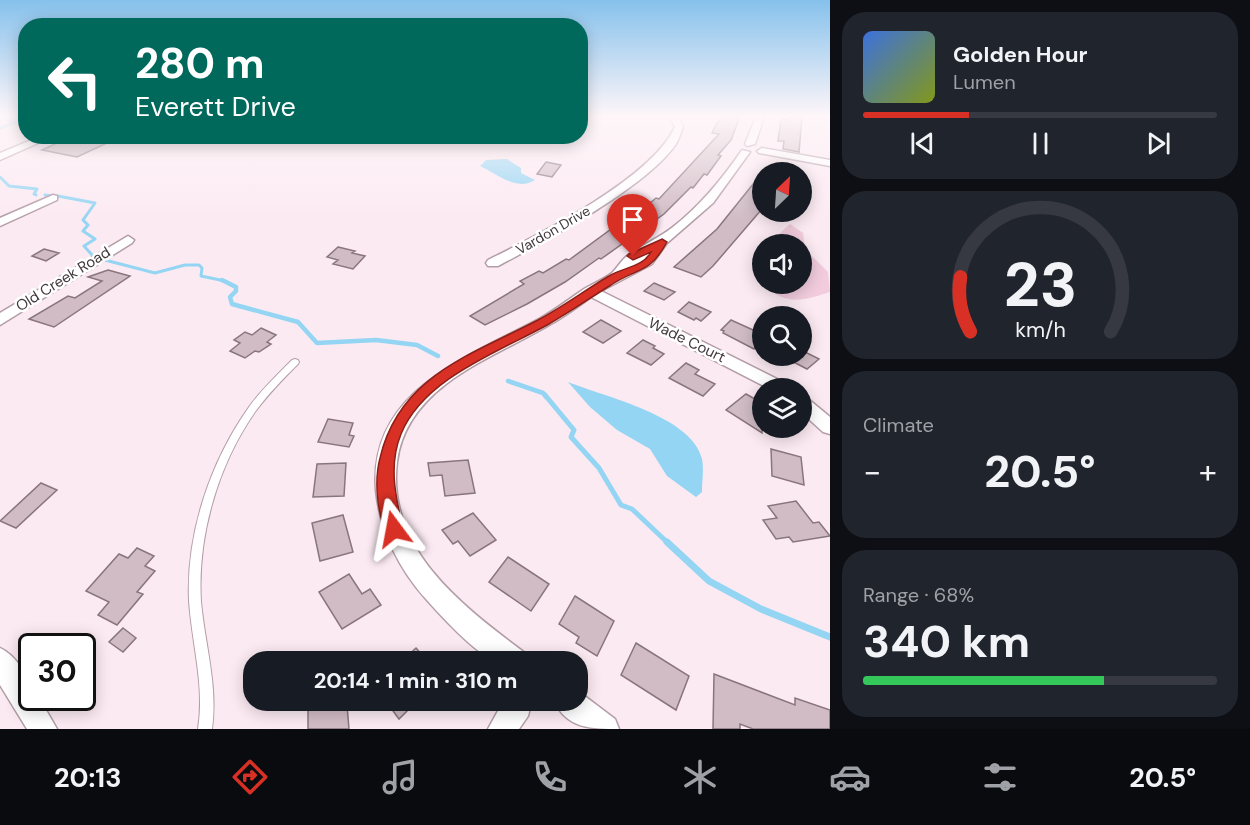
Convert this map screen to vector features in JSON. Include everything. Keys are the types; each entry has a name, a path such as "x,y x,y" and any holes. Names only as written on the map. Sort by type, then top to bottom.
{"street":[{"path":"0,157 14,151"},
{"name":"Vardon Drive","path":"493,263 593,207 635,176 661,151"},
{"path":"502,651 454,613 422,578 394,529 388,512 385,479 389,448 400,421 426,389 448,373 546,320 617,276 647,263 653,258 662,242 711,199 730,177 740,151"},
{"path":"762,151 830,163"},
{"path":"0,222 53,198"},
{"name":"Old Creek Road","path":"0,320 27,301 128,240"},
{"name":"Wade Court","path":"592,292 762,378"},
{"path":"812,411 830,427"},
{"path":"0,661 43,729"},
{"path":"502,729 515,711"},
{"path":"581,711 604,729"}],"lane":[{"path":"205,729 207,689 195,589 203,521 218,471 241,426 266,390 295,362"}],"shaded area":[{"path":"790,224 803,234 779,234"},
{"path":"812,256 828,272 830,292 795,300 776,294 812,294"}],"water":[{"path":"507,159 521,168 521,173 535,180 521,184 513,183 480,166 486,160"},
{"path":"568,382 645,410 682,431 695,444 702,459 702,492 696,497 667,476 650,449 617,430 590,407"}],"building":[{"path":"47,151 90,151 77,157"},
{"path":"703,151 721,151 718,155 721,156 707,175 704,174 693,188 691,187 664,214 601,259 599,258 565,282 527,304 485,325 470,316 524,284 520,281 539,271 543,273 566,259 569,260 641,207 644,208 656,198 659,199"},
{"path":"546,162 561,165 552,177 537,174"},
{"path":"752,185 752,221 713,266 701,277 674,267 717,229"},
{"path":"338,247 365,256 353,269 333,264 338,260 327,257"},
{"path":"44,249 59,253 46,261 32,256"},
{"path":"108,270 130,276 54,327 29,319 68,296 75,298 102,281 88,277"},
{"path":"654,283 675,292 664,300 644,291"},
{"path":"689,302 711,312 701,321 678,312"},
{"path":"601,320 621,331 603,343 583,332"},
{"path":"731,320 752,329 752,348 723,333 724,331 721,330"},
{"path":"261,328 276,335 267,342 271,344 245,358 230,351 240,343 234,340 245,332 252,335"},
{"path":"643,340 664,354 651,365 627,353"},
{"path":"812,356 819,359 812,365"},
{"path":"686,363 699,370 695,374 715,384 703,396 669,378"},
{"path":"746,394 752,397 752,427 726,410"},
{"path":"328,419 353,423 349,435 354,436 349,447 318,442"},
{"path":"771,449 801,457 804,485 772,476"},
{"path":"468,460 475,493 445,496 442,475 430,476 428,463"},
{"path":"346,463 344,496 313,497 317,464"},
{"path":"41,483 57,490 16,528 0,521"},
{"path":"796,501 813,523 819,522 830,536 793,542 789,537 776,539 763,520 777,518 768,506"},
{"path":"473,513 496,540 470,556 458,541 453,544 442,530"},
{"path":"343,515 353,552 320,561 312,523"},
{"path":"137,548 154,556 145,566 155,571 137,592 143,594 117,625 98,615 109,602 86,591 119,554 128,558"},
{"path":"508,557 549,584 531,611 489,582"},
{"path":"349,574 362,594 370,589 381,605 342,629 319,592"},
{"path":"575,596 614,621 597,656 576,643 579,637 559,624"},
{"path":"123,628 136,638 123,652 109,642"},
{"path":"636,643 689,676 676,710 621,675"},
{"path":"714,674 795,705 795,698 830,710 830,729 753,729 740,724 740,729 713,729"},
{"path":"308,711 348,711 349,729 308,729"},
{"path":"393,711 407,711 399,719"}],"waterway":[{"path":"0,177 9,186 37,189 34,194 36,195"},
{"path":"45,195 53,196"},
{"path":"58,196 95,203 83,220 88,225 83,231 95,239 84,246 93,256"},
{"path":"101,259 155,273 185,265 199,265 202,268 201,276 223,281"},
{"path":"223,281 236,287 236,291 230,297 232,304 298,322 317,343 376,340 417,345 438,356"},
{"path":"508,381 543,393 546,397"},
{"path":"545,395 574,430 571,437 599,468 621,505 632,509 669,544"},
{"path":"667,542 709,581 761,609 830,637"}],"route":[{"path":"394,529 388,512 385,489 386,468 393,434 412,403 448,373 546,320 617,276 642,267 653,258 662,242 633,256"}]}
